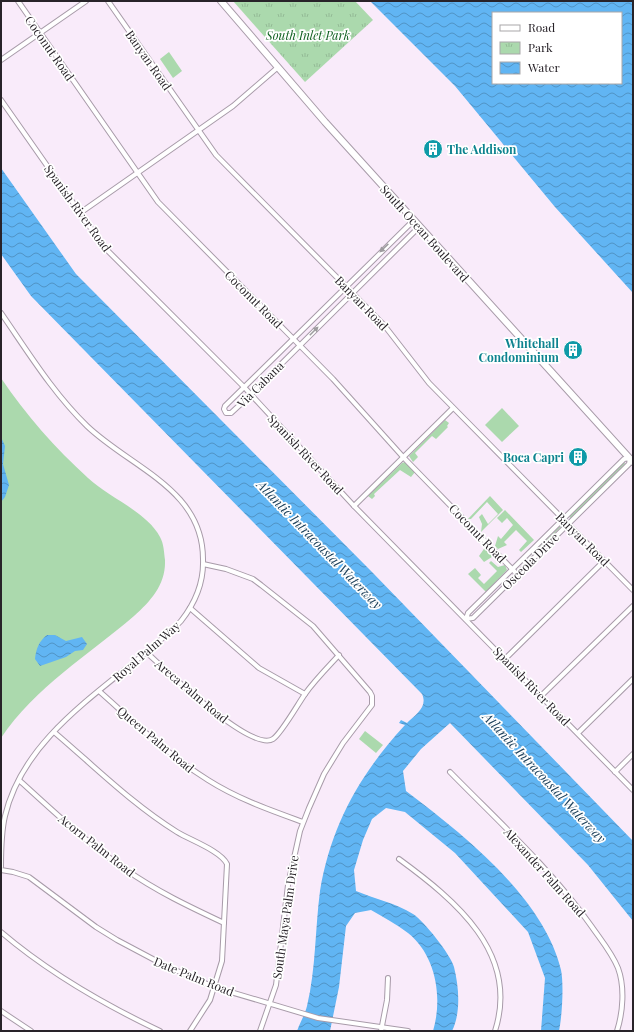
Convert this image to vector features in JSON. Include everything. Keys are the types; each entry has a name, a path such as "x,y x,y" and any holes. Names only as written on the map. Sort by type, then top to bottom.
{"main road":[{"name":"South Ocean Boulevard","path":"221,1 277,68 413,221 632,460"}],"street":[{"name":"Coconut Road","path":"18,1 158,202 333,379 404,458 517,574"},
{"path":"1,60 86,1"},
{"name":"Banyan Road","path":"108,1 216,155 395,337 419,371 453,408 633,590"},
{"path":"80,213 237,103 277,68"},
{"name":"Spanish River Road","path":"1,100 104,247 244,387 354,506 633,790"},
{"name":"Via Cabana","path":"413,221 345,286 225,406 224,409 226,413 231,413 419,227"},
{"name":"Royal Palm Way","path":"1,313 52,386 75,414 101,439 168,487 182,500 193,516 200,534 203,548 201,582 190,608 174,628 99,690 54,732 38,751 19,780 5,816 2,838 1,867"},
{"path":"354,506 453,408"},
{"name":"Osceola Drive","path":"624,459 632,460 473,618 466,619 468,613 624,459"},
{"path":"505,659 604,561"},
{"path":"203,564 226,568 253,580 313,626 339,655"},
{"path":"541,696 633,606"},
{"path":"190,608 259,668 305,694"},
{"name":"Areca Palm Road","path":"146,652 218,715 262,741 267,742 276,737 305,694 339,655"},
{"name":"South Maya Palm Drive","path":"260,1031 270,1005 279,967 291,867 303,822 327,769 343,743 370,710 373,702 370,692 339,655"},
{"path":"578,733 633,679"},
{"name":"Queen Palm Road","path":"99,690 168,751 203,777 242,799 303,822"},
{"path":"54,732 148,812 182,835 224,858 228,869 222,961 214,987 203,1012 190,1031"},
{"path":"615,772 633,754"},
{"name":"Alexander Palm Road","path":"450,772 538,860 586,919 603,943 618,969 621,979 622,1009 616,1031"},
{"name":"Acorn Palm Road","path":"19,780 90,843 125,869 161,892 224,923"},
{"path":"399,859 437,888 478,929 486,942 497,972 502,992 502,1001 495,1031"},
{"name":"Date Palm Road","path":"1,870 29,877 96,927 117,940 166,966 214,987 295,1013 382,1029 408,1031"},
{"path":"1,932 30,955 78,988 105,1004 160,1031"},
{"path":"382,1029 388,978"},
{"path":"1,1011 32,1031"}],"green space":[{"name":"South Inlet Park","path":"233,1 355,1 373,20 305,82"},
{"path":"169,52 182,71 173,78 160,59"},
{"path":"1,378 31,418 76,467 96,485 137,512 154,528 160,537 164,548 165,569 160,584 152,598 134,616 46,687 15,720 1,738"},
{"path":"502,408 519,426 502,442 485,425"},
{"path":"445,420 449,423 447,426 448,427 436,439 432,436 415,453 418,457 413,462 409,456"},
{"path":"405,462 415,472 411,477 400,470 374,494 375,496 372,499 368,496 402,463"},
{"path":"624,462 625,464 571,518 569,517"},
{"path":"490,496 503,510 481,532 482,524 479,517 482,514 488,524 498,514 487,502 471,519 468,519"},
{"path":"505,510 534,540 521,552 519,550 527,541 516,530 504,542 507,545 498,549 495,546 498,536 501,539 513,525 507,518 502,523 497,518"},
{"path":"560,526 561,527 520,566"},
{"path":"486,546 495,555 484,562 479,556"},
{"path":"491,561 498,567 505,565 507,570 486,592 468,574 475,568 481,575 478,578 484,584 497,571 489,563"},
{"path":"365,731 383,745 376,753 359,739"}],"water":[{"path":"370,1 633,1 633,293 555,207 455,86"},
{"name":"Atlantic Intracoastal Waterway","path":"1,168 76,274 372,572 633,841 633,921 588,865 450,723 421,749 403,771 406,791 476,848 520,893 538,918 552,943 561,970 562,1000 559,1031 541,1031 545,978 528,932 455,853 405,812 386,808 372,819 363,840 354,870 356,891 393,904 413,914 424,924 443,947 454,967 457,983 458,1008 455,1024 452,1031 433,1031 436,1018 437,991 431,965 425,953 418,942 408,933 371,910 355,913 346,926 339,987 330,1031 297,1031 306,1009 310,992 320,891 325,867 340,822 361,782 374,762 405,725 399,723 401,720 407,723 422,707 422,694 31,296 1,254"},
{"path":"1,437 5,446 3,464 9,485 5,497 1,502"},
{"path":"47,635 55,635 66,641 82,637 87,644 83,650 75,651 66,657 40,666 35,659 36,652 38,646"}],"place":[{"name":"The Addison","path":"433,149"},
{"name":"Whitehall Condominium","path":"573,350"},
{"name":"Boca Capri","path":"578,457"}]}
